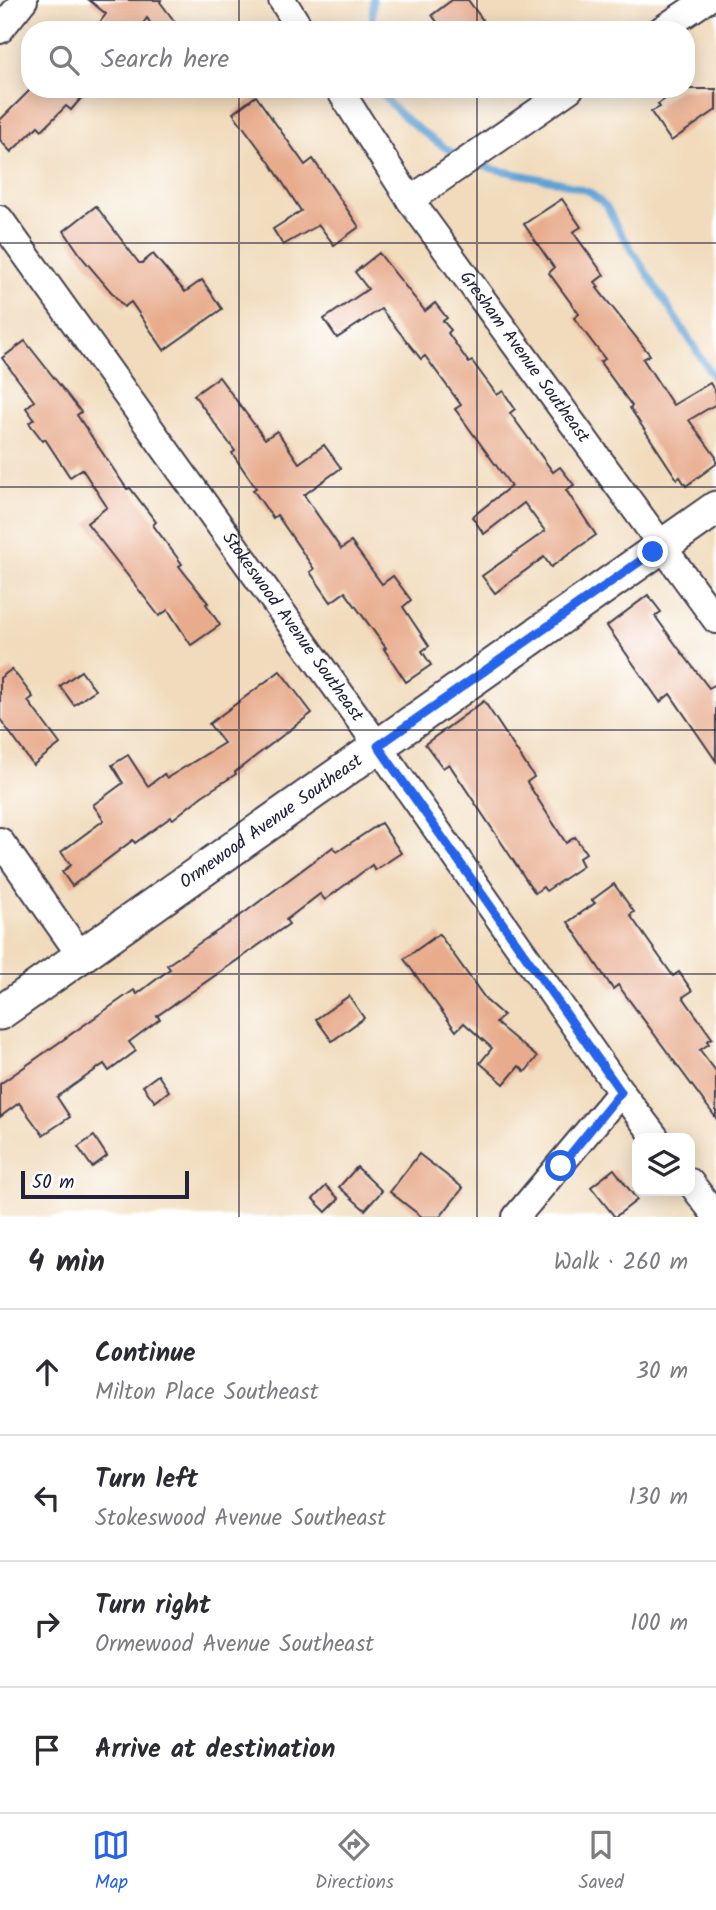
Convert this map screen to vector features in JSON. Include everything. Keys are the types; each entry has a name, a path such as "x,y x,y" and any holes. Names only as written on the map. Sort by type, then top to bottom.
{"street":[{"path":"0,30 24,0"},
{"path":"282,0 295,21"},
{"path":"674,21 706,0"},
{"name":"Gresham Avenue Southeast","path":"345,98 410,200 716,620"},
{"path":"410,200 557,98"},
{"name":"Stokeswood Avenue Southeast","path":"0,219 652,1133"},
{"name":"Ormewood Avenue Southeast","path":"0,1013 716,508"},
{"path":"0,841 81,956"},
{"path":"516,1217 621,1092"},
{"path":"695,1189 716,1216"}],"building":[{"path":"89,0 161,0 174,21 149,21 147,18 145,21 101,21 106,14"},
{"path":"452,0 468,0 483,21 436,21 432,15"},
{"path":"695,89 716,89 716,110 671,141 651,112 660,107 658,104 666,98 695,98"},
{"path":"22,98 81,98 71,110 66,106 42,130 38,126 11,152 0,140 0,120"},
{"path":"253,98 257,98 305,165 313,159 359,227 334,245 319,225 283,245 273,229 301,211 233,113"},
{"path":"562,199 581,227 573,232 604,275 595,282 599,287 597,288 650,355 643,359 673,405 710,383 716,393 716,404 689,420 716,457 716,464 686,486 680,477 677,479 630,408 632,406 600,362 605,359 574,318 579,314 549,273 554,268 524,224"},
{"path":"96,206 139,263 153,254 185,292 202,280 222,309 164,350 131,302 124,307 84,260 64,231"},
{"path":"379,253 425,311 435,303 447,318 443,321 451,330 448,333 469,363 472,361 497,395 503,391 515,409 510,413 553,472 560,467 574,485 566,490 596,535 551,567 544,557 495,593 482,576 545,531 524,503 484,534 472,517 511,486 455,409 461,405 425,356 421,359 381,309 337,338 324,319 368,289 355,272"},
{"path":"25,341 81,412 77,415 127,489 130,488 156,522 153,525 182,564 179,566 208,603 206,604 220,625 191,645 168,610 159,616 87,523 107,507 82,469 70,477 45,439 43,441 29,423 34,419 26,408 34,401 2,358"},
{"path":"219,377 265,439 277,431 299,463 324,445 341,468 304,495 341,549 351,542 382,584 393,576 411,600 403,607 429,646 422,651 431,665 406,682 384,649 386,648 345,592 331,602 310,572 314,569 277,515 273,518 253,490 256,488 232,453 235,451 194,395"},
{"path":"648,595 661,612 655,616 679,649 709,688 716,684 716,761 670,694 660,702 607,626"},
{"path":"12,669 33,697 28,701 60,744 33,765 0,719 0,678"},
{"path":"81,671 95,690 74,705 60,686"},
{"path":"280,671 312,713 235,772 236,774 173,819 171,817 135,843 133,840 72,886 62,872 71,865 61,852 104,820 93,805 123,783 112,765 128,755 148,786 164,774 167,778 224,743 209,724"},
{"path":"484,701 534,777 527,782 566,843 575,837 586,853 579,858 583,866 546,891 543,887 535,893 449,764 443,768 425,744"},
{"path":"381,823 401,853 375,870 372,865 325,900 320,894 286,920 289,924 157,1016 160,1019 129,1042 136,1051 109,1071 104,1064 57,1097 70,1117 43,1135 19,1103 0,1117 0,1084 134,990 137,994 170,969 167,965 244,913 333,847 337,852"},
{"path":"614,884 634,912 630,915 673,976 679,972 692,991 683,997 712,1038 707,1041 709,1044 700,1050 716,1071 716,1118 618,985 613,989 568,922 595,903 592,900"},
{"path":"439,934 487,1001 503,1015 496,1023 537,1057 525,1072 519,1066 504,1084 480,1063 492,1048 464,1023 456,1031 404,959"},
{"path":"349,996 364,1018 332,1041 316,1019"},
{"path":"158,1075 169,1091 155,1102 143,1086"},
{"path":"94,1136 107,1156 92,1167 78,1147"},
{"path":"419,1154 463,1188 440,1217 422,1217 390,1192"},
{"path":"357,1167 382,1191 365,1210 339,1187"},
{"path":"614,1169 637,1200 615,1217 591,1187"},
{"path":"326,1186 339,1199 326,1212 313,1199"}],"waterway":[{"path":"372,21 373,0"},
{"path":"386,98 429,137 461,158"},
{"path":"476,163 590,192 607,207 716,381"}],"route":[{"path":"561,1166 621,1092 378,746 653,552"}]}
